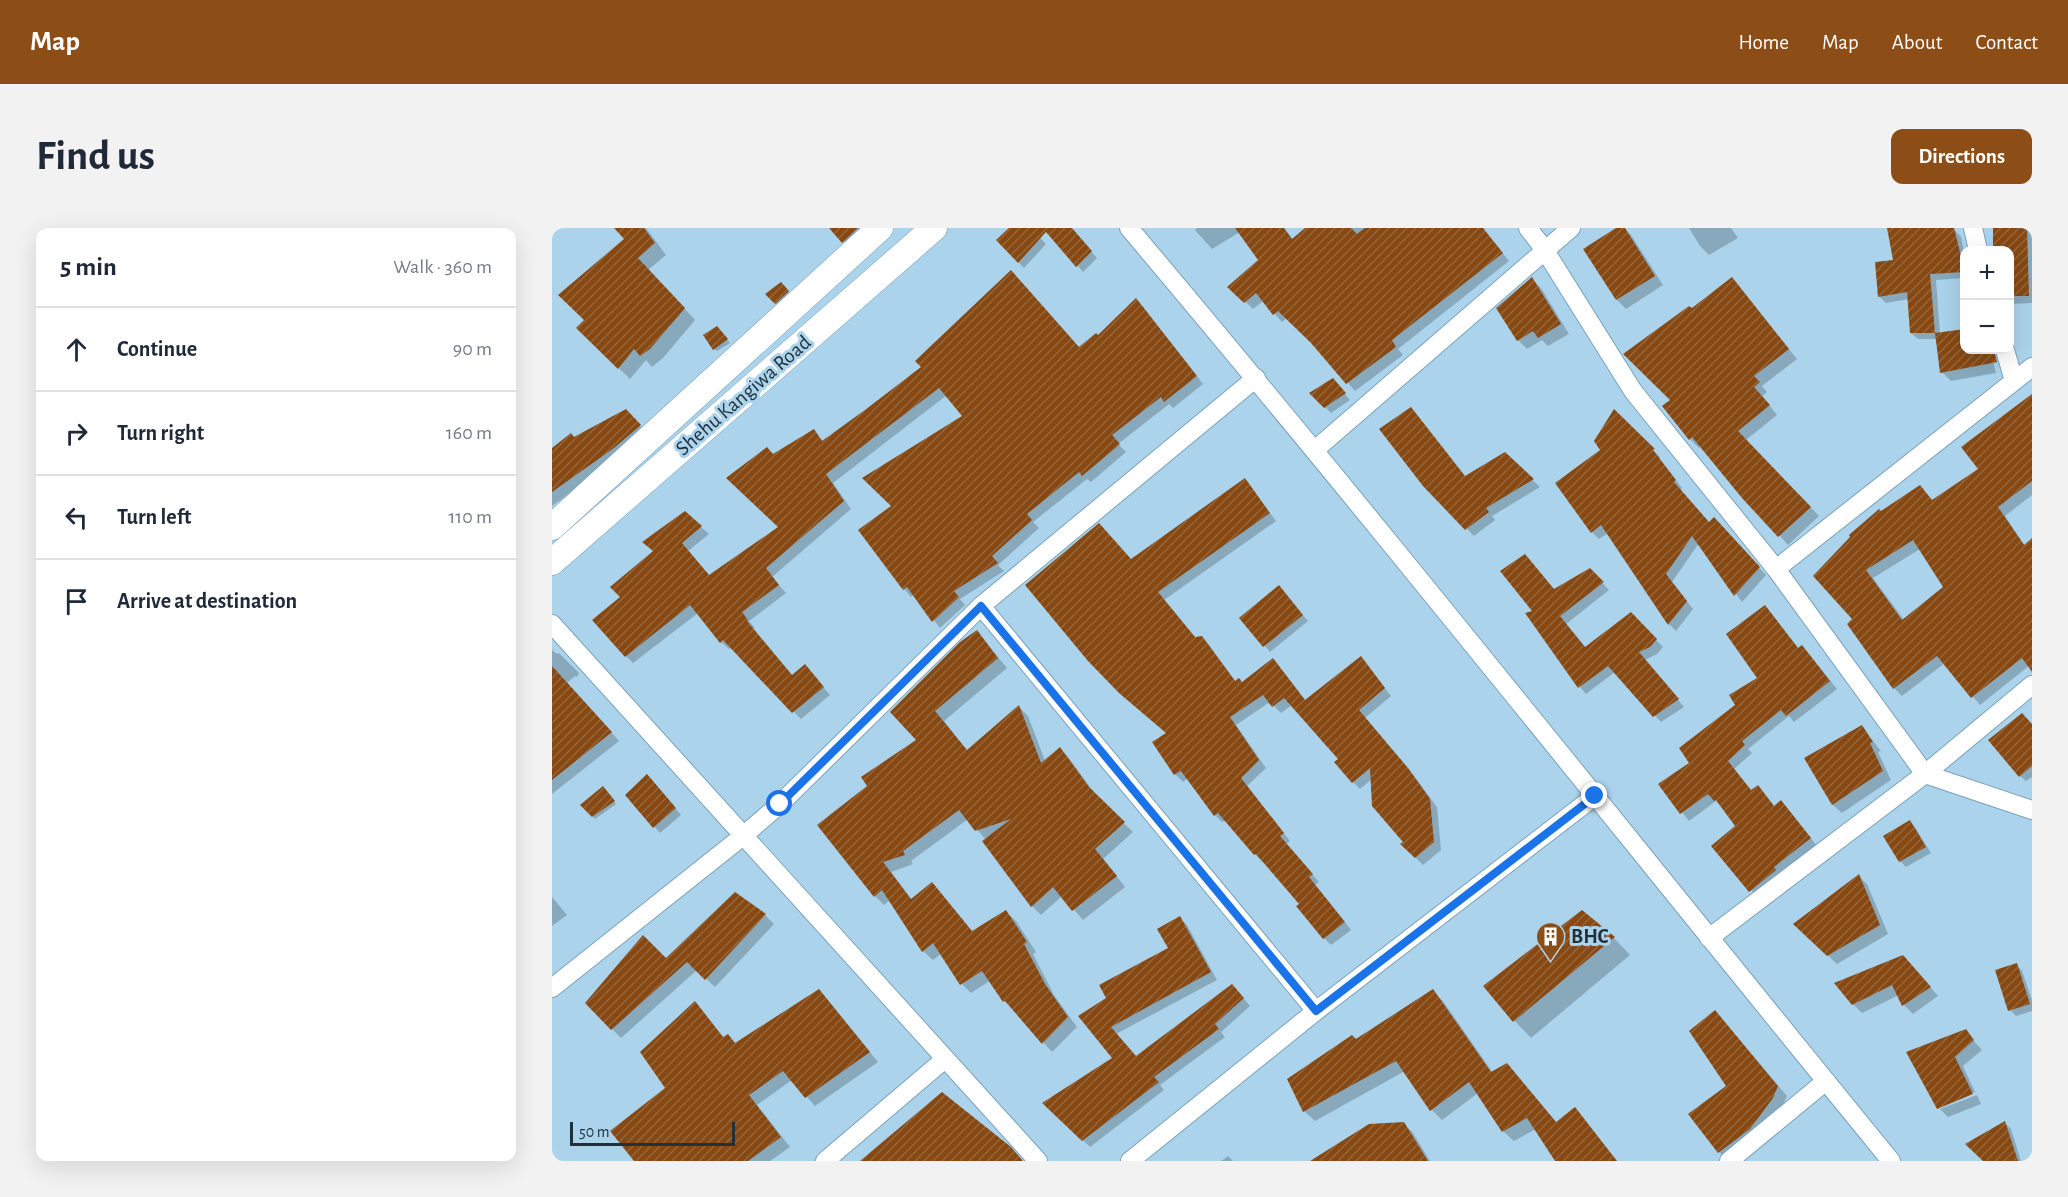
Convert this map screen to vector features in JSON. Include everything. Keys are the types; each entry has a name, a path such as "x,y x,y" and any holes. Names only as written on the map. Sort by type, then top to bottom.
{"main road":[{"name":"Shehu Kangiwa Road","path":"552,527 880,228"},
{"name":"Shehu Kangiwa Road","path":"552,562 934,228"}],"street":[{"path":"1129,228 1316,450 1891,1161"},
{"path":"1528,228 1544,249 1633,391 1776,569 1925,774 2032,810"},
{"path":"1316,450 1544,249 1571,228"},
{"path":"1972,228 1977,246"},
{"path":"2006,354 2014,381"},
{"path":"1776,569 2032,367"},
{"path":"552,988 744,836 780,804 981,606 1256,378"},
{"path":"981,606 1316,1011"},
{"path":"552,624 1038,1161"},
{"path":"1709,938 1925,774 2032,685"},
{"path":"1130,1161 1316,1011 1595,796"},
{"path":"825,1161 945,1059"},
{"path":"1729,1161 1826,1081"}],"building":[{"path":"614,228 644,228 655,243 638,258 685,308 650,349 640,356 634,349 618,369 576,328 584,320 558,295 624,239"},
{"path":"829,228 858,228 842,243"},
{"path":"1009,228 1072,228 1092,251 1076,267 1046,232 1018,263 996,240"},
{"path":"1235,228 1284,228 1292,239 1305,228 1351,228 1357,234 1365,228 1483,228 1503,253 1392,340 1396,347 1346,384 1311,343 1278,311 1273,315 1256,293 1244,303 1227,287 1258,260"},
{"path":"1616,228 1625,228 1655,276 1616,300 1583,249"},
{"path":"1887,228 1954,228 1960,252 1960,272 1930,274 1935,333 1910,333 1907,292 1878,297 1875,262 1893,260"},
{"path":"1993,228 2027,228 2029,296 2014,296 2014,246 1993,246"},
{"path":"1011,270 1079,347 1096,333 1098,335 1136,298 1197,376 1164,402 1161,397 1112,435 1120,444 1082,476 1079,472 1027,514 1032,520 992,556 998,563 954,591 959,597 932,622 907,587 903,590 858,530 891,506 862,478 962,416 939,388 826,474 844,501 766,568 779,585 742,612 792,675 805,664 824,687 792,713 723,640 720,643 690,605 625,657 592,620 620,597 610,587 653,551 642,542 685,511 702,526 682,543 709,575 778,527 726,478 767,447 773,454 814,429 822,441 865,410 921,367 915,361"},
{"path":"1532,277 1561,324 1538,338 1533,331 1517,341 1496,308"},
{"path":"1732,277 1789,349 1754,376 1760,382 1754,387 1770,405 1738,431 1811,507 1778,537 1742,498 1692,437 1689,440 1662,406 1670,400 1623,354 1689,306 1692,308"},
{"path":"781,282 789,291 775,304 765,294"},
{"path":"717,326 728,339 713,350 703,335"},
{"path":"1960,330 1960,354 1995,354 1997,362 1940,373 1935,333"},
{"path":"1333,378 1346,393 1324,408 1309,393"},
{"path":"2032,394 2032,481 1998,507 2024,545 2032,538 2032,672 2022,658 1971,698 1937,656 1893,689 1847,624 1852,619 1813,576 1850,537 1849,535 1879,509 1881,511 1920,485 1932,500 1978,469 1961,447","holes":["1913,540 1943,587 1902,620 1866,570"]},
{"path":"1411,407 1465,476 1505,452 1534,479 1486,508 1489,512 1465,530 1423,486 1379,429"},
{"path":"626,409 641,425 614,448 552,492 552,448 571,433 574,437"},
{"path":"1614,409 1655,449 1653,450 1676,480 1674,482 1709,522 1714,517 1760,567 1734,596 1692,536 1666,574 1687,601 1668,625 1601,525 1591,533 1555,483 1600,450 1594,441"},
{"path":"1245,478 1270,513 1158,592 1195,637 1202,636 1235,681 1239,678 1242,682 1273,658 1305,700 1361,656 1385,688 1359,710 1408,768 1430,799 1434,842 1415,858 1400,844 1403,842 1372,806 1370,768 1352,783 1334,762 1338,759 1284,698 1272,707 1263,695 1230,717 1259,760 1241,778 1284,833 1280,836 1313,874 1309,877 1345,922 1323,939 1296,906 1299,904 1218,813 1214,816 1181,771 1174,775 1152,742 1166,733 1119,693 1088,661 1025,585 1099,523 1131,559"},
{"path":"1525,554 1554,589 1590,568 1604,582 1560,616 1585,647 1631,612 1657,639 1650,647 1639,652 1679,699 1653,717 1608,666 1578,688 1525,613 1532,611 1500,571"},
{"path":"1279,585 1303,615 1263,647 1239,618"},
{"path":"1765,605 1798,648 1802,645 1830,681 1786,716 1781,710 1742,741 1745,745 1728,761 1751,790 1758,785 1774,806 1781,800 1811,838 1774,867 1776,870 1749,892 1711,846 1735,826 1716,800 1714,801 1708,794 1680,814 1658,784 1689,763 1679,748 1735,705 1729,695 1757,678 1726,634"},
{"path":"977,630 998,658 935,711 967,750 1019,705 1041,763 1060,747 1089,787 1125,822 1095,849 1117,876 1072,911 1053,887 1031,907 982,841 1011,819 975,831 959,810 903,851 905,855 883,862 911,899 932,882 972,931 1006,910 1027,942 1024,944 1045,984 1068,1017 1042,1044 1005,1001 1003,1002 982,971 960,985 933,943 922,952 882,890 874,897 817,825 867,786 861,777 916,740 890,712 960,642"},
{"path":"552,666 612,732 552,780"},
{"path":"2022,713 2032,724 2032,766 2019,777 1988,740"},
{"path":"1862,725 1873,742 1870,743 1883,771 1832,805 1804,758"},
{"path":"647,774 676,808 653,828 625,795"},
{"path":"603,786 615,801 592,817 580,805"},
{"path":"1910,820 1926,847 1899,862 1883,836"},
{"path":"1859,874 1880,925 1827,956 1793,924"},
{"path":"735,892 766,914 705,980 687,962 611,1030 585,1003 643,935 666,958"},
{"name":"BHC","path":"1582,910 1615,937 1513,1022 1483,986"},
{"path":"1180,916 1211,972 1111,1027 1136,1056 1232,984 1244,998 1215,1024 1219,1029 1154,1077 1159,1082 1082,1141 1042,1103 1112,1058 1078,1016 1106,998 1099,985 1168,948 1157,929"},
{"path":"1903,955 1931,987 1902,1006 1892,985 1852,1005 1834,983"},
{"path":"2017,963 2030,1004 2008,1011 1995,970"},
{"path":"819,989 870,1052 805,1098 783,1071 749,1095 781,1137 748,1161 634,1161 610,1131 665,1088 640,1052 695,1001 723,1037 728,1034 735,1043"},
{"path":"1433,989 1491,1072 1507,1063 1556,1122 1575,1107 1617,1161 1555,1161 1527,1118 1502,1132 1469,1082 1430,1111 1396,1061 1303,1112 1287,1079 1352,1035 1356,1039"},
{"path":"1715,1010 1778,1086 1773,1098 1750,1129 1718,1153 1688,1114 1726,1086 1689,1031"},
{"path":"1966,1029 1974,1040 1955,1057 1973,1094 1937,1109 1906,1052"},
{"path":"942,1092 1011,1147 1023,1161 860,1161"},
{"path":"2005,1121 2018,1161 1983,1161 1965,1144"},
{"path":"1404,1122 1428,1161 1310,1161 1369,1124"}],"place":[{"name":"BHC","path":"1550,962"}],"route":[{"path":"780,804 981,606 1316,1011 1595,796"}]}
